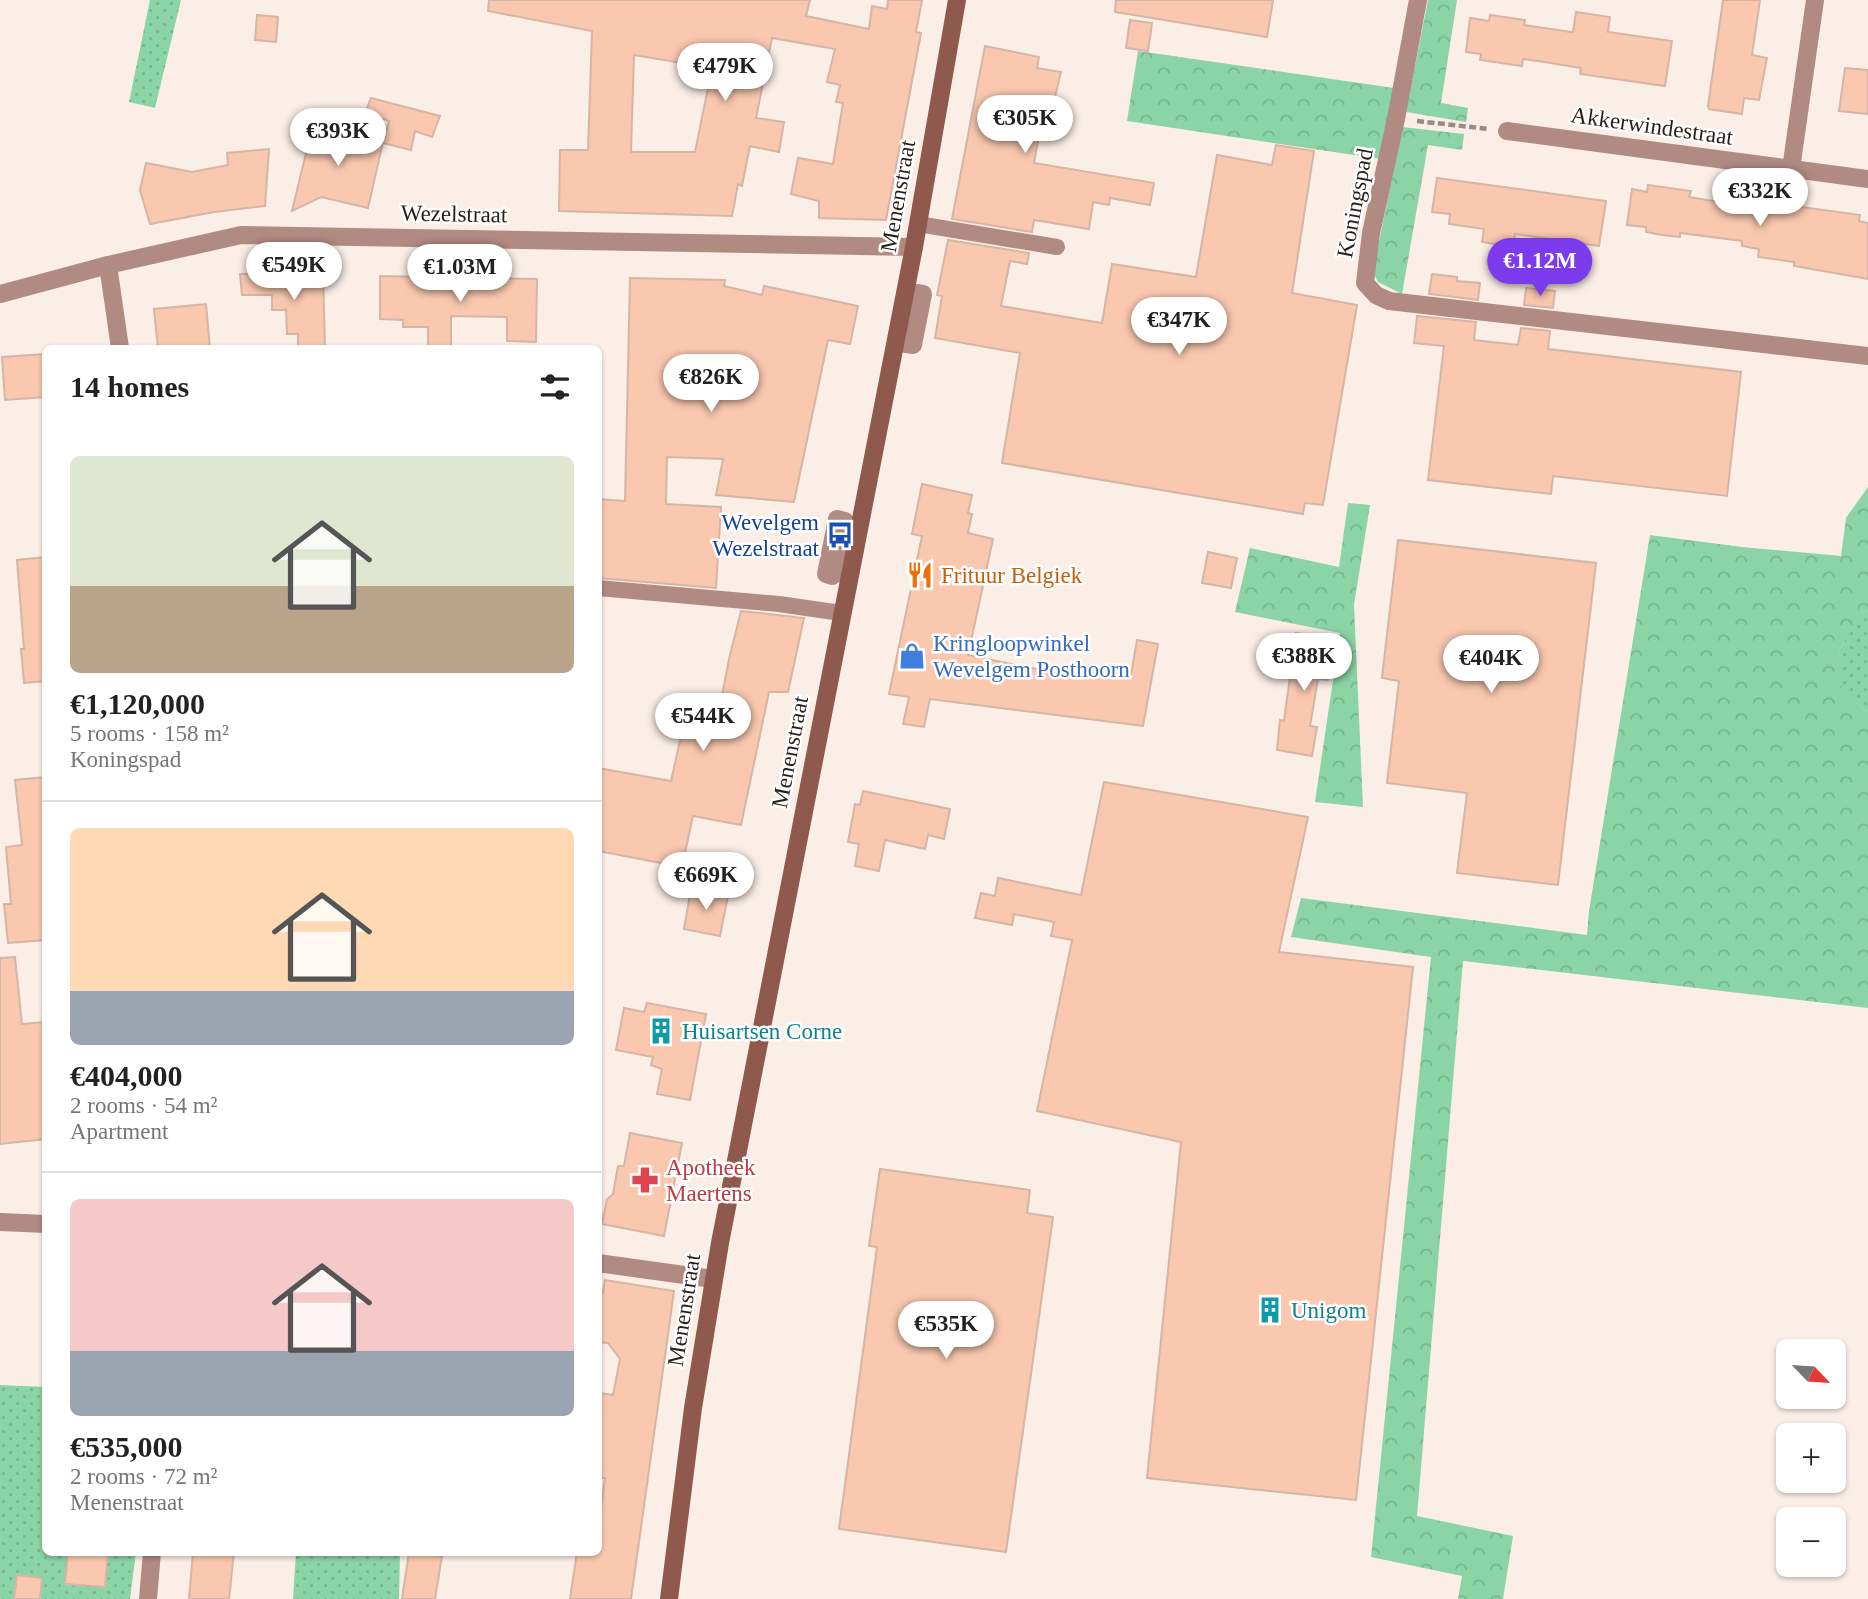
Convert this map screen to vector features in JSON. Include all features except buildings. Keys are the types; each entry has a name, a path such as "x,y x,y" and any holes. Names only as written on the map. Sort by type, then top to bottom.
{"main road":[{"name":"Menenstraat","path":"669,1599 693,1408 713,1279 914,247 957,0"}],"street":[{"name":"Koningspad","path":"1418,0 1371,233 1365,282 1376,295 1389,301 1868,356"},
{"path":"1791,169 1815,0"},
{"name":"Akkerwindestraat","path":"1507,131 1868,179"},
{"name":"Wezelstraat","path":"0,294 108,265 241,235 914,247"},
{"path":"108,265 120,345"},
{"path":"0,1222 42,1224"},
{"path":"602,1264 713,1279"},
{"path":"148,1599 152,1556"}],"lane":[{"path":"918,224 1057,247"},
{"path":"602,588 779,604 841,613"}],"path":[{"path":"1396,119 1507,131"}],"green space":[{"path":"150,0 181,0 155,108 129,102"},
{"path":"1428,0 1457,0 1441,103 1468,108 1466,122 1406,112"},
{"path":"1138,51 1394,88 1381,159 1127,121"},
{"path":"1402,127 1464,134 1462,150 1428,145 1402,294 1378,282 1373,272"},
{"path":"1868,487 1868,610 1858,616 1838,653 1840,685 1868,711 1868,1008 1463,961 1417,1516 1513,1536 1503,1599 1458,1599 1462,1576 1371,1557 1431,957 1291,937 1301,898 1587,935 1650,535 1841,556 1846,518"},
{"path":"1348,503 1370,505 1354,605 1363,807 1315,802 1340,633 1235,612 1250,548 1339,567"},
{"path":"1868,610 1868,711 1839,685 1838,653 1858,615"},
{"path":"0,1385 42,1387 42,1556 135,1556 130,1599 0,1599"},
{"path":"296,1556 400,1556 399,1599 293,1599"}],"place":[{"name":"Wevelgem Wezelstraat","path":"840,535"},
{"name":"Frituur Belgiek","path":"920,575"},
{"name":"Kringloopwinkel Wevelgem Posthoorn","path":"912,656"},
{"name":"Huisartsen Corne","path":"661,1031"},
{"name":"Apotheek Maertens","path":"645,1180"},
{"name":"Unigom","path":"1270,1310"}]}
